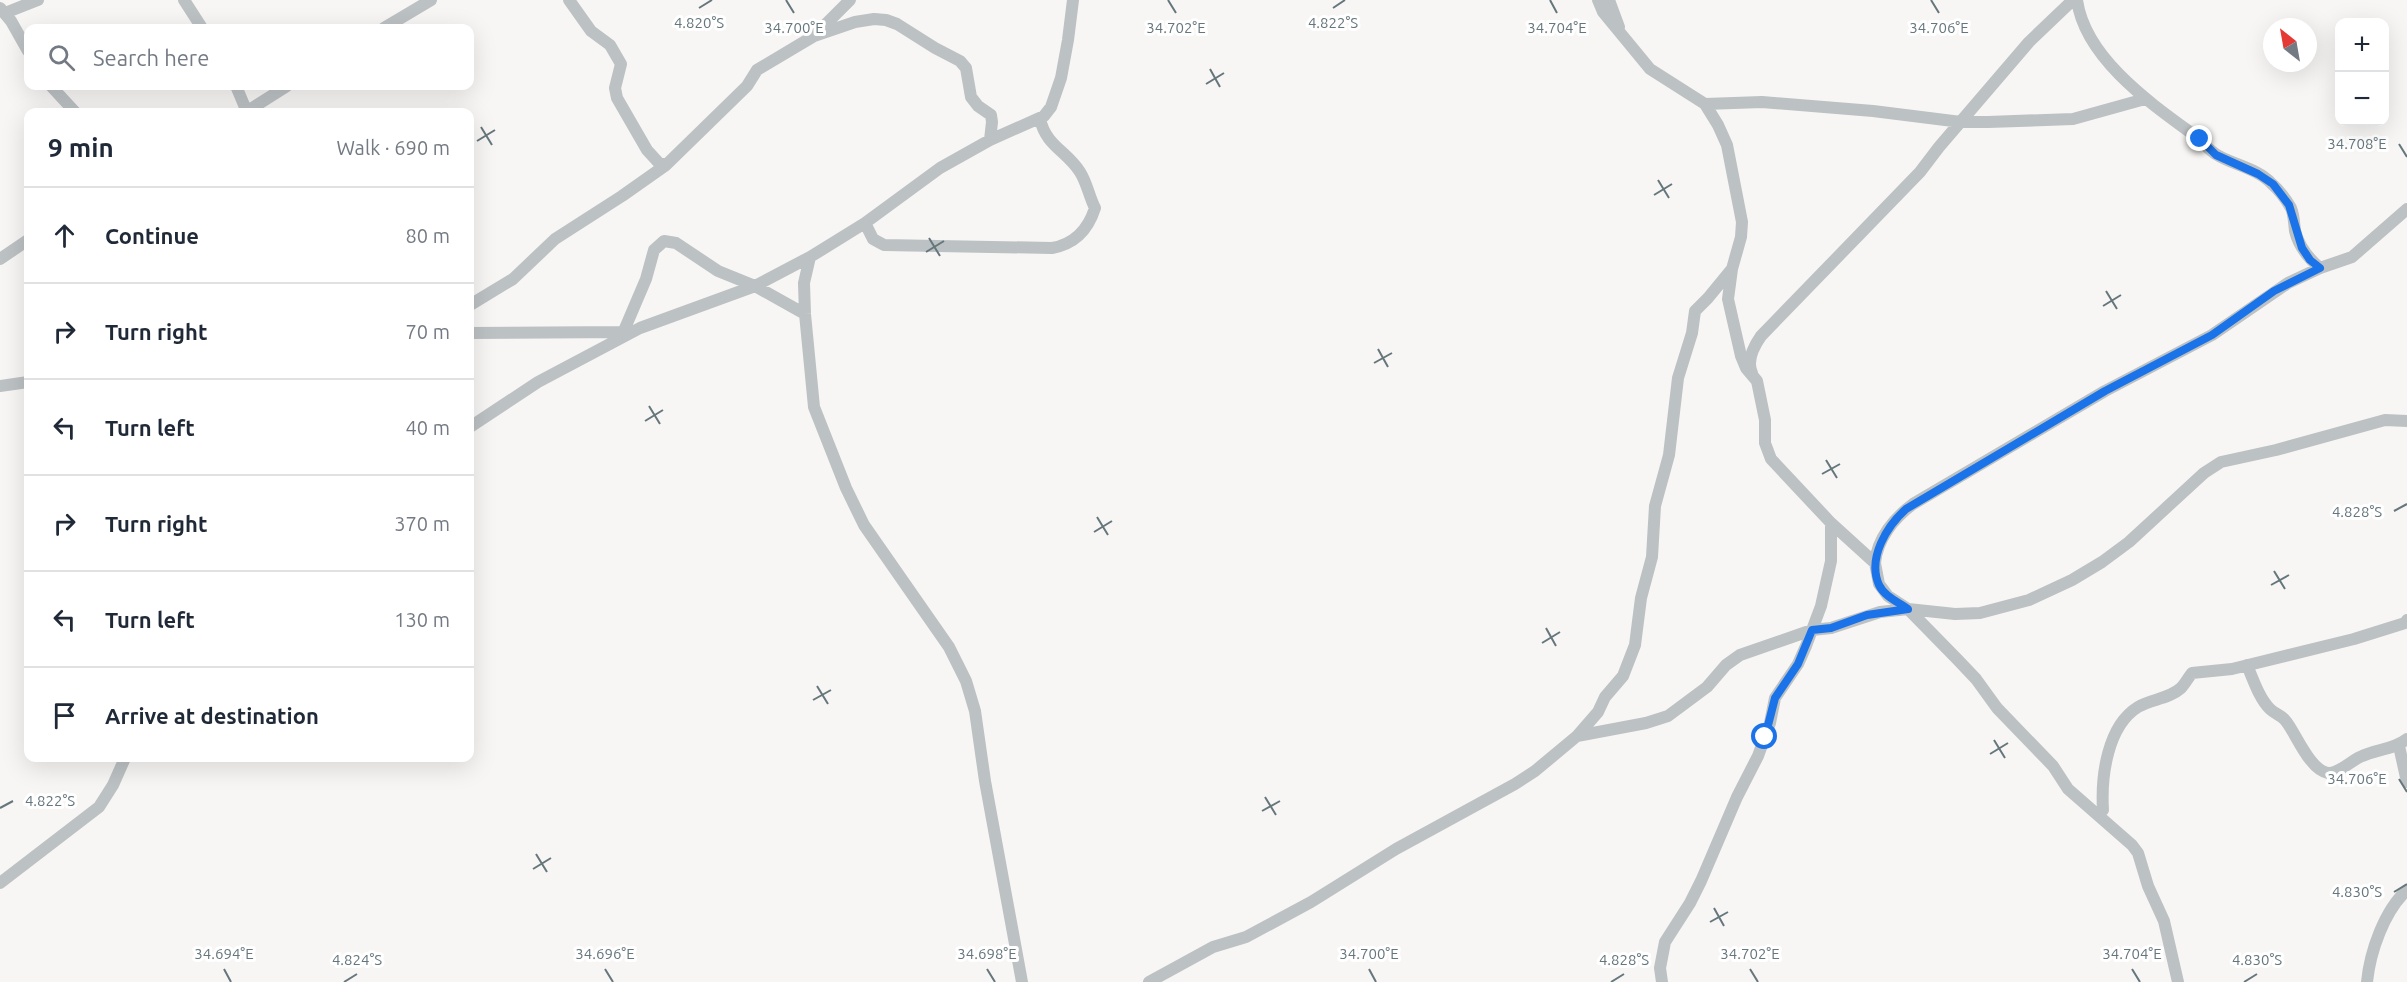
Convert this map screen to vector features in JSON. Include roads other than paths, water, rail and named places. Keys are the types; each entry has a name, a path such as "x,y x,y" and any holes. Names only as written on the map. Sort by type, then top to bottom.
{"street":[{"path":"24,45 3,11 38,0"},
{"path":"184,0 199,24"},
{"path":"391,24 431,0"},
{"path":"568,0 591,31 605,40 618,56 621,64 615,88 617,98 647,150 658,162 666,165"},
{"path":"814,36 850,0"},
{"path":"474,333 623,333 754,286 810,257 865,223 940,168 990,140 1040,119 1051,107 1061,78 1072,0"},
{"path":"1598,0 1603,12 1650,69 1705,104 1727,145 1742,222 1728,299 1741,356 1746,368 1756,381"},
{"path":"1610,0 1622,35"},
{"path":"1741,356 1745,349 1754,345 1920,172 2029,42 2075,0 2083,23 2099,50 2145,99 2200,139 2216,155 2258,174 2273,184 2289,205 2302,248 2310,260 2320,268"},
{"path":"474,303 513,279 555,239 666,165 747,86 757,70 814,36 855,22 886,20 955,57 966,68 971,97 978,106 991,115 990,140"},
{"path":"55,90 71,108"},
{"path":"238,90 245,108"},
{"path":"253,108 281,90"},
{"path":"1705,104 1762,102 1873,111 1961,122 2073,119 2145,99"},
{"path":"865,223 873,239 884,245 1052,248 1072,242 1086,227 1095,208 1079,170 1052,144 1042,128 1040,119"},
{"path":"2178,982 2164,921 2148,886 2138,853 2132,845 2068,789 2046,758 1997,708 1957,659 1908,609 1888,596 1879,584 1876,556 1887,530 1900,514 1913,504 2105,391 2205,339 2274,291 2320,268 2352,257 2407,209"},
{"path":"623,333 646,279 654,250 664,241 676,243 718,271 754,286 805,314"},
{"path":"0,259 24,243"},
{"path":"810,257 804,283 814,407 846,488 864,525 949,647 969,689 975,711 985,781 1022,982"},
{"path":"1149,982 1213,947 1246,937 1311,902 1396,849 1515,784 1535,771 1577,736 1598,712 1605,698 1623,676 1633,652 1641,598 1652,557 1655,506 1669,455 1678,378 1692,333 1695,311 1732,269"},
{"path":"474,424 538,381 640,328"},
{"path":"1754,345 1750,368 1756,381 1764,413 1765,443 1771,459 1831,523 1875,563"},
{"path":"0,386 24,383"},
{"path":"1577,736 1646,723 1668,716 1707,687 1726,665 1740,655 1812,630 1831,628 1867,615 1908,609 1955,614 1980,613 2029,600 2072,580 2102,562 2129,542 2194,482 2221,462 2276,450 2385,420 2407,422"},
{"path":"1662,982 1660,968 1665,942 1701,881 1737,797 1758,756 1770,723 1775,698 1798,664 1821,606 1831,561 1831,523"},
{"path":"2103,810 2103,779 2112,741 2127,717 2136,708 2175,693 2192,673 2220,671 2354,639 2405,623 2407,620"},
{"path":"2247,665 2268,708 2285,719 2301,748 2323,771 2328,773 2335,771 2366,754 2403,743 2407,782"},
{"path":"0,883 99,807 113,785 123,762"},
{"path":"2367,982 2368,970 2386,921 2407,890"}]}
